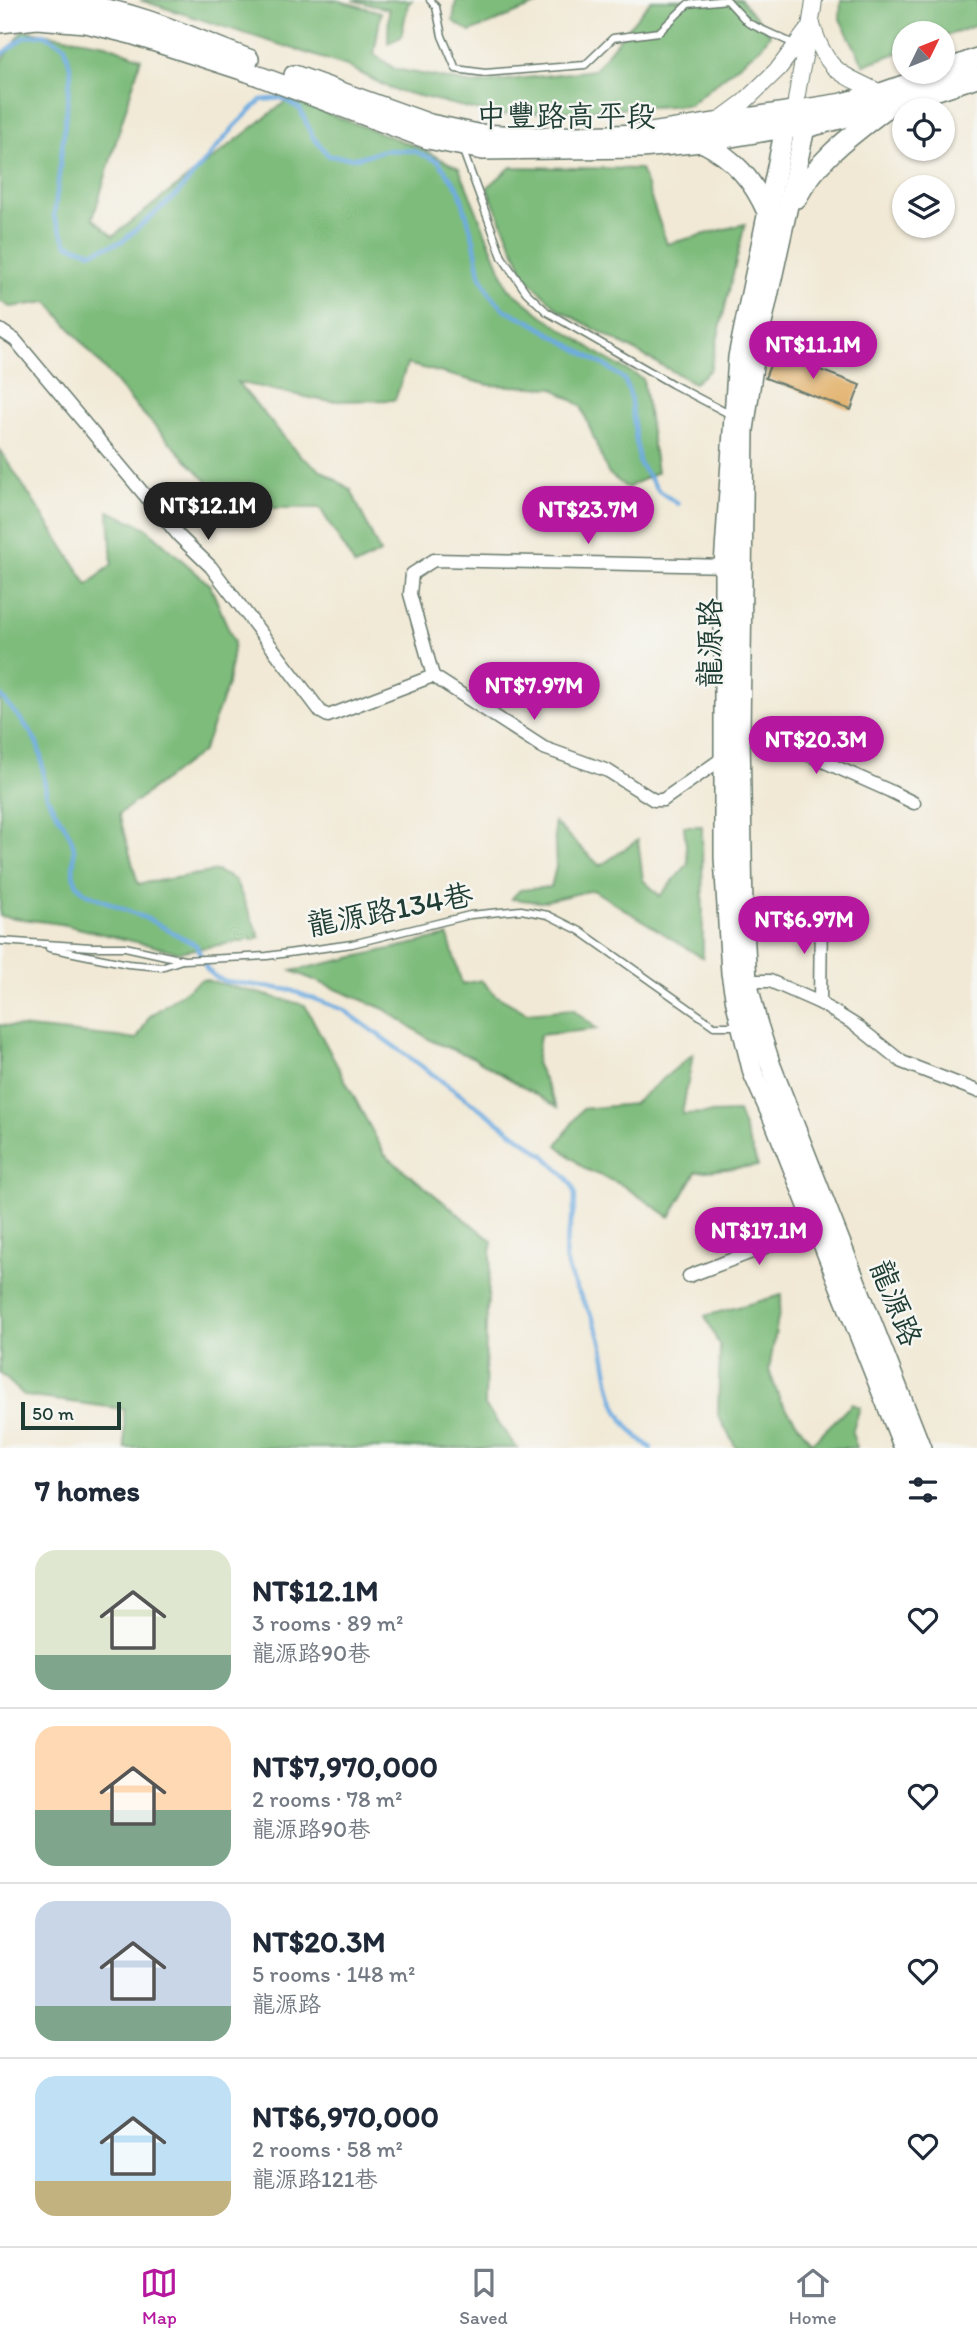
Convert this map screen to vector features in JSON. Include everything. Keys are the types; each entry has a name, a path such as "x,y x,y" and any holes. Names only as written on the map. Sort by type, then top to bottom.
{"main road":[{"name":"中豐路高平段","path":"0,8 35,3 88,6 139,18 216,55 428,139 483,150 642,148 702,142 785,128 805,128 976,66"},
{"name":"中豐路高平段","path":"0,23 37,19 86,23 216,55 430,124 478,134 542,137 644,134 795,109 885,100 916,84"},
{"name":"中豐路高平段","path":"956,69 976,66"},
{"path":"786,218 808,177 885,100"},
{"path":"795,109 805,128"},
{"path":"740,981 740,856 731,733 733,416 738,357 767,212 785,128 795,109"},
{"name":"龍源路","path":"732,566 748,395 805,128"},
{"path":"702,142 720,151 739,167 751,181 767,212"},
{"path":"731,733 723,758 726,912 749,1024 753,1073 904,1448"},
{"name":"龍源路","path":"749,1024 771,1066 921,1448"}],"street":[{"path":"795,109 798,81 812,24 814,0"},
{"path":"714,124 765,83 812,24"},
{"path":"812,24 820,50 828,64 885,100"},
{"path":"0,330 15,340 178,536 211,568 321,712 328,716 433,676"},
{"path":"723,758 663,800 654,800 608,771 544,748 433,676 410,594 412,574 434,560 732,566"},
{"path":"731,733 764,736 780,742 914,803"},
{"path":"820,1003 821,910"},
{"path":"740,981 770,981 820,1003 857,1026 902,1062 977,1091"},
{"path":"689,1276 817,1227"}],"lane":[{"path":"430,0 436,7 442,36 456,69 466,71 485,73 585,65 613,38 659,32 688,4 727,0 748,23 796,45"},
{"path":"461,146 502,257 526,292 547,312 733,416"},
{"name":"龍源路134巷","path":"0,941 125,947 187,959 267,956 352,944 470,915 521,910 548,915 580,930 714,1026 749,1024"},
{"path":"23,943 128,964 160,967 187,959"}],"green space":[{"path":"140,0 336,0 381,12 374,54 395,69 474,84 594,70 651,0 741,0 770,34 761,47 689,105 496,115 391,89 347,66"},
{"path":"352,0 412,0 408,4 401,37 388,43 389,9"},
{"path":"456,0 548,0 470,32 453,21"},
{"path":"841,0 977,0 977,25 956,32 956,21 892,21 892,55 864,65 840,19"},
{"path":"23,30 106,44 141,58 93,218 113,236 289,99 415,146 459,168 508,288 543,316 607,359 643,379 657,472 627,488 608,473 581,406 553,388 489,385 407,364 395,400 325,401 237,382 300,456 351,490 380,553 355,566 320,508 254,508 242,511 217,492 134,404 48,302 10,307 0,301 0,64"},
{"path":"511,167 641,169 667,244 745,224 710,370 694,383 558,309 526,277 487,188"},
{"path":"0,450 88,585 112,564 109,511 145,527 210,585 234,642 228,684 203,751 119,814 138,884 217,871 235,880 260,938 178,952 61,924 0,916"},
{"path":"554,822 600,866 638,840 643,880 660,896 688,864 684,826 702,826 703,958 593,890 541,902 511,899 520,890 551,887 556,867"},
{"path":"448,936 462,984 481,980 495,995 527,1013 573,1009 597,1029 540,1035 536,1063 557,1107 474,1058 432,1041 384,1009 292,971"},
{"path":"202,979 305,1005 385,1155 492,1241 486,1326 485,1406 517,1448 125,1448 124,1409 25,1396 0,1373 0,1025 137,1039 149,1017"},
{"path":"693,1054 682,1114 738,1112 758,1166 696,1172 670,1217 622,1185 585,1169 557,1145 582,1109 633,1104"},
{"path":"782,1295 769,1370 780,1400 812,1443 852,1404 860,1407 852,1433 857,1448 736,1448 718,1415 720,1347 705,1316"}],"building":[{"path":"775,353 860,385 851,410 765,378"}],"waterway":[{"path":"0,56 24,37 43,34 65,46 71,71 54,217 67,244 92,252 123,241 178,193 261,100 282,98 300,109 313,137 329,156 356,158 385,150 414,151 438,161 459,189 480,274 490,294 504,309 531,322 624,379 630,394 639,463 659,491 678,504"},
{"path":"0,695 29,729 37,745 47,796 73,844 75,881 86,893 150,920 196,945 207,969 224,981 290,990 344,1010 544,1155 567,1178 574,1190 575,1199 565,1251 568,1269 600,1338 615,1403 622,1418 651,1448"}]}
